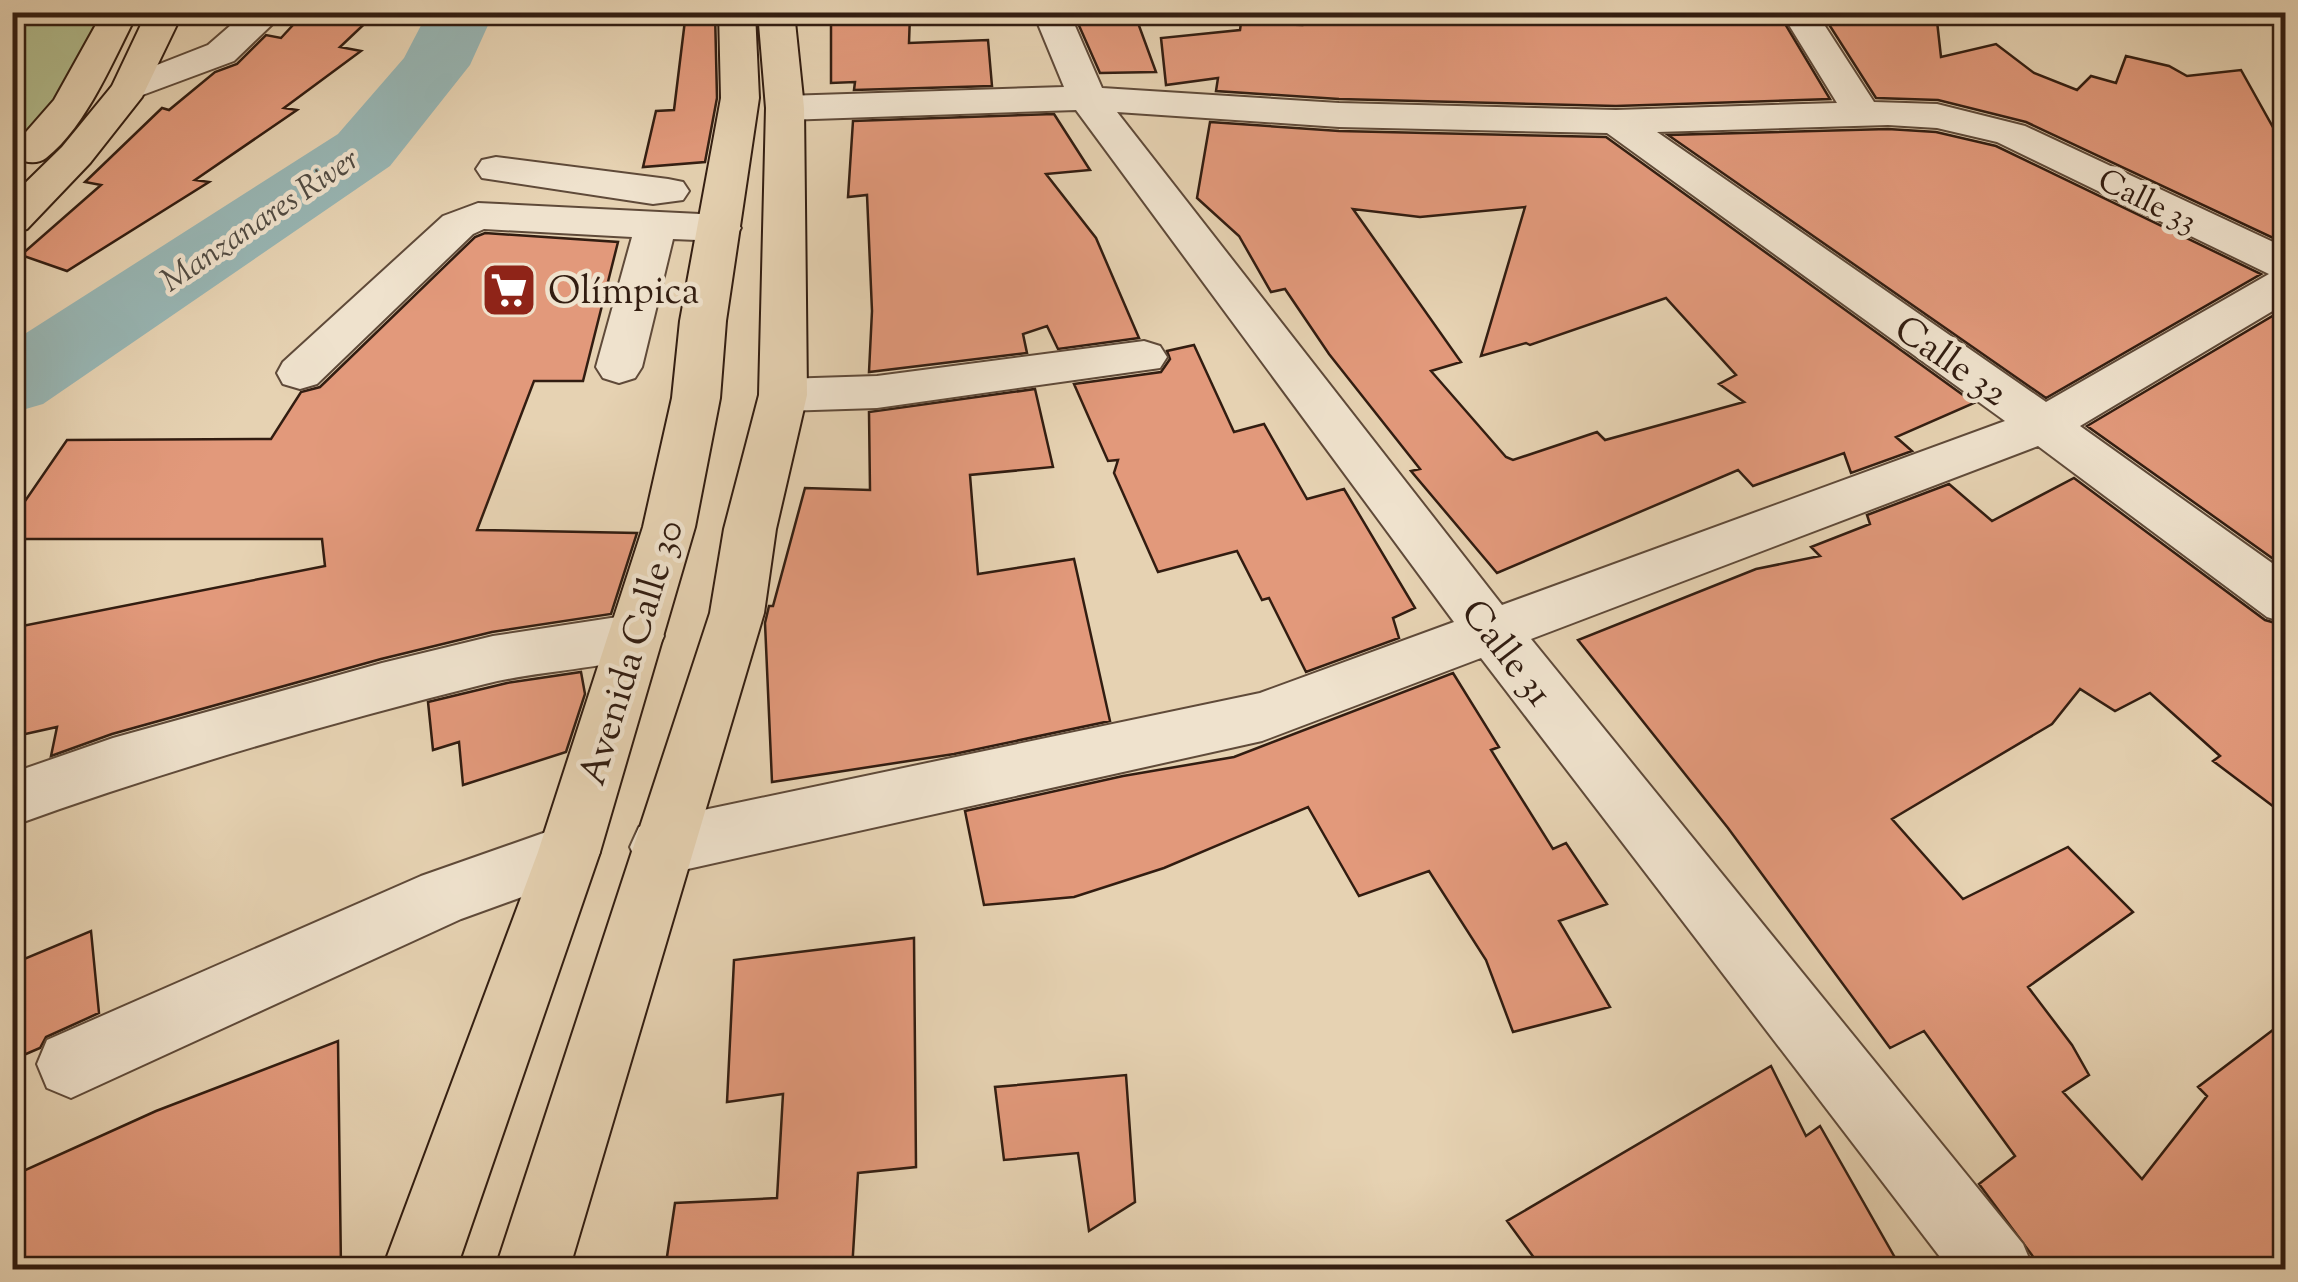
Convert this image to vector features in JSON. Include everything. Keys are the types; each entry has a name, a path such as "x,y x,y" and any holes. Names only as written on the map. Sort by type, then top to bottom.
{"main road":[{"path":"18,154 70,105 121,12"},
{"path":"12,220 76,155 129,89 165,12"},
{"name":"Avenida Calle 30","path":"420,1270 570,852 673,508 696,398 703,321 740,98 737,12"},
{"path":"532,1270 660,847 737,613 750,529 782,395 785,108 776,12"}],"street":[{"path":"129,89 221,54 268,12"},
{"name":"Calle 31","path":"1051,12 1087,98 1490,629 1997,1270"},
{"path":"1798,12 1863,114"},
{"name":"Calle 33","path":"785,108 1087,98 1339,115 1616,122 1863,114 1937,116 2011,134 2286,265"},
{"name":"Calle 32","path":"1616,122 2286,602"},
{"path":"496,170 652,192 723,207"},
{"path":"300,373 458,226 478,216 656,224 723,207"},
{"path":"618,367 656,224"},
{"path":"660,847 1262,716 2044,425 2286,282"},
{"path":"782,395 878,392 1144,357"},
{"path":"12,800 113,764 382,686 493,659 636,636"},
{"path":"72,1064 443,897 570,852"}],"green space":[{"path":"13,13 103,13 83,64 28,136 13,125"}],"building":[{"path":"305,12 377,12 340,47 361,51 284,108 297,110 195,180 209,182 67,271 21,255 101,185 85,182 162,108 169,110 215,72 237,64 266,35 281,38"},
{"path":"686,12 715,12 717,98 705,162 643,167 656,111 674,110"},
{"path":"1073,12 1134,12 1156,72 1100,73"},
{"path":"1424,12 1778,12 1830,99 1616,106 1339,99 1216,91 1218,78 1166,85 1161,38 1240,30 1241,23 1302,25 1301,17 1425,16"},
{"path":"1821,12 1936,12 1941,57 1996,44 2034,73 2077,90 2091,76 2116,83 2126,56 2169,66 2187,76 2241,70 2274,129 2286,134 2286,244 2026,122 1938,100 1876,98"},
{"path":"910,14 909,43 988,40 992,86 854,90 855,82 831,83 831,17"},
{"path":"1054,114 1090,170 1046,174 1096,238 1139,338 1058,349 1047,326 1023,334 1027,353 869,372 872,311 867,195 848,197 853,121"},
{"path":"1210,122 1339,131 1606,137 1974,403 1896,437 1912,451 1851,473 1844,453 1753,486 1738,470 1497,573 1411,471 1420,469 1329,354 1285,289 1271,292 1239,236 1197,198","holes":["1525,207 1481,356 1530,345 1666,298 1736,375 1719,384 1744,402 1605,440 1597,432 1513,460 1506,457 1431,371 1461,362 1353,209 1420,217"]},
{"path":"1888,129 1936,132 1996,146 2261,274 2046,398 1668,135"},
{"path":"485,233 618,242 583,381 534,381 477,530 637,533 611,614 492,632 381,659 112,734 51,756 57,727 12,737 12,628 325,566 322,539 12,539 12,520 67,440 271,439 301,392 320,387 475,237"},
{"path":"2286,308 2286,568 2087,426"},
{"path":"1194,345 1234,432 1264,424 1307,499 1344,489 1415,608 1393,618 1399,638 1306,672 1269,598 1262,600 1237,551 1158,572 1114,473 1118,460 1108,461 1074,384 1161,372 1170,359 1167,351"},
{"path":"1035,389 1053,467 970,475 978,574 1074,559 1110,721 954,754 772,782 765,623 805,488 870,490 869,412"},
{"path":"2074,478 2265,620 2286,626 2286,816 2213,761 2220,756 2150,693 2115,711 2080,689 2052,724 1892,819 1963,899 2068,847 2133,912 2028,987 2072,1045 2089,1075 2063,1092 2142,1179 2207,1096 2198,1087 2286,1020 2286,1270 2043,1270 1979,1184 2015,1156 1924,1031 1890,1048 1728,828 1578,640 1756,569 1820,556 1811,547 1870,524 1867,515 1949,484 1992,521"},
{"path":"581,672 585,694 566,752 463,785 459,742 433,750 428,702 507,683"},
{"path":"1453,673 1499,747 1491,750 1553,849 1566,843 1607,904 1559,921 1610,1007 1513,1032 1486,960 1429,871 1359,896 1308,807 1164,868 1074,897 984,905 965,811 1123,776 1234,757"},
{"path":"91,931 99,1013 46,1037 40,1048 12,1060 12,964"},
{"path":"914,938 916,1167 858,1173 852,1270 665,1270 675,1203 777,1198 783,1094 727,1102 734,960"},
{"path":"338,1041 341,1270 12,1270 12,1176 156,1111"},
{"path":"1771,1066 1806,1136 1820,1126 1902,1270 1543,1270 1507,1221"},
{"path":"1126,1075 1135,1202 1089,1231 1078,1153 1004,1160 995,1087"}],"waterway":[{"name":"Manzanares River","path":"12,383 364,150 435,65 461,12"}],"place":[{"name":"Olímpica","path":"509,290"}]}
